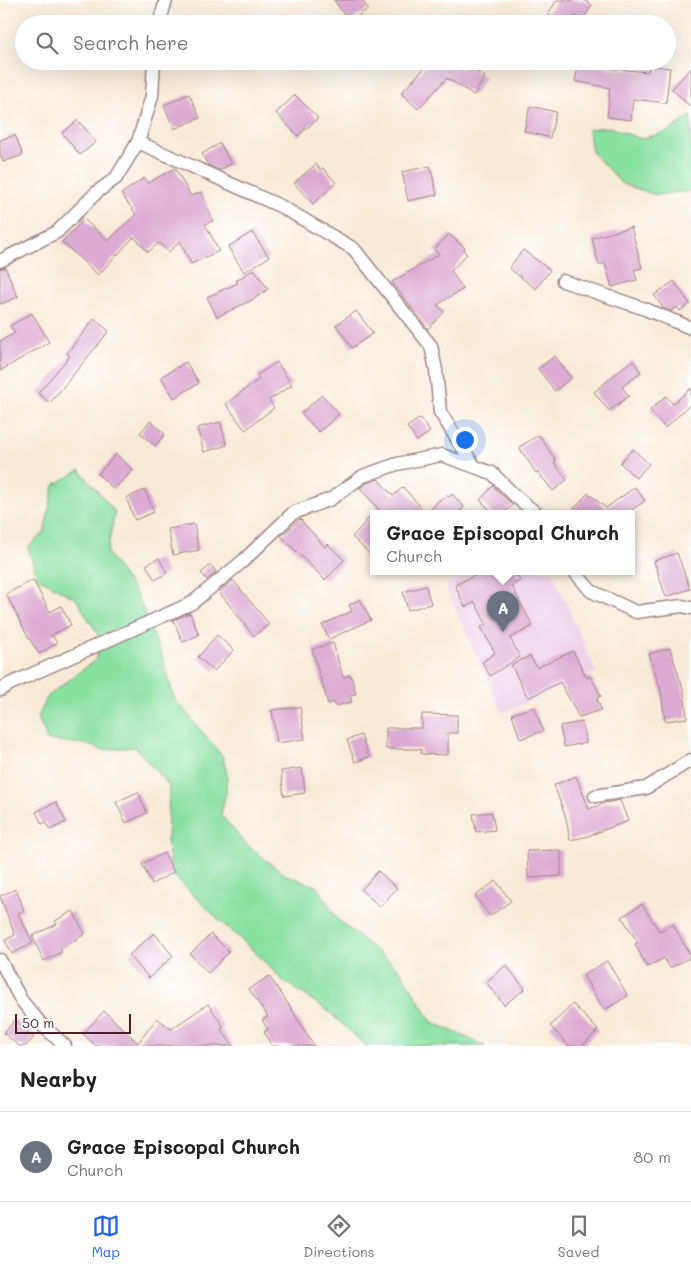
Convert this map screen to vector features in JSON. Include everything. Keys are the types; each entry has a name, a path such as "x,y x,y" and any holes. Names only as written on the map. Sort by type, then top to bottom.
{"street":[{"path":"162,15 166,0"},
{"path":"0,260 57,232 97,192 116,178 138,142 152,96 153,70"},
{"path":"138,142 282,207 354,249 431,346 436,370 440,412 474,466"},
{"path":"563,281 645,309 691,328"},
{"path":"0,690 192,603 243,561 293,513 331,499 363,476 398,464 442,455 492,472 515,496 532,510"},
{"path":"577,575 591,591 636,612 682,606 691,608"},
{"path":"595,796 646,788 691,760"},
{"path":"0,960 21,1000 41,1024 65,1046"}],"shaded area":[{"path":"468,575 554,575 596,672 502,713 445,585"}],"green space":[{"path":"691,116 691,191 656,195 622,184 592,152 588,129 609,127 641,139 669,131"},
{"path":"80,470 115,512 107,553 137,595 162,656 174,698 223,757 227,775 226,792 221,815 246,844 284,874 318,887 337,919 400,970 432,1022 485,1046 366,1046 328,1011 281,979 172,874 167,840 169,786 135,747 104,750 85,744 47,740 38,717 48,696 95,660 102,641 76,599 37,577 28,547 44,533 54,485"}],"building":[{"path":"334,0 362,0 368,9 359,15 344,15"},
{"path":"557,0 584,0 592,5 586,15 548,14"},
{"path":"691,68 691,107 672,89"},
{"path":"423,70 473,70 485,77 474,95 447,78 418,109 401,93"},
{"path":"577,70 648,72 648,70 670,70 666,103 633,99 631,120 607,117 610,88 575,81"},
{"path":"189,94 200,118 174,129 164,105"},
{"path":"295,95 318,118 298,136 276,113"},
{"path":"530,106 556,112 550,138 524,131"},
{"path":"78,120 96,142 80,155 62,133"},
{"path":"15,135 23,155 3,162 0,154 0,140"},
{"path":"220,143 231,164 220,170 208,165 202,154"},
{"path":"316,164 320,170 323,168 336,183 313,204 294,183"},
{"path":"430,166 437,195 408,201 402,172"},
{"path":"175,168 191,196 201,192 213,221 205,224 219,251 191,264 180,241 169,252 159,243 148,252 134,237 98,275 62,242 84,219 108,241 136,214 121,194 144,178 148,183"},
{"path":"631,227 642,268 634,270 637,280 612,287 605,263 599,265 592,238"},
{"path":"252,232 269,257 244,272 228,247"},
{"path":"449,234 465,248 463,250 467,254 451,271 463,289 437,305 444,312 428,329 392,282 439,254 434,250"},
{"path":"523,250 550,270 536,289 509,268"},
{"path":"5,267 18,297 0,304 0,269"},
{"path":"254,269 268,289 254,299 217,317 207,297 238,283 236,281"},
{"path":"674,281 690,304 680,311 677,307 671,311 663,308 654,295"},
{"path":"356,311 373,333 352,348 336,325"},
{"path":"32,313 49,342 0,371 0,341 15,333 10,326"},
{"path":"94,319 109,331 50,403 38,393 70,356 67,353"},
{"path":"555,356 571,378 555,391 538,369"},
{"path":"632,360 641,372 622,387 629,396 609,411 594,392"},
{"path":"186,362 199,383 174,398 161,377"},
{"path":"277,362 292,385 269,400 274,408 245,430 226,404 259,379 257,375"},
{"path":"691,388 691,404 665,428 650,410 666,396 673,404"},
{"path":"322,395 339,414 319,432 301,413"},
{"path":"420,418 430,432 417,441 407,427"},
{"path":"150,421 165,434 155,446 140,433"},
{"path":"220,422 227,445 204,452 197,428"},
{"path":"539,435 556,461 554,462 567,480 553,491 538,472 536,473 519,447"},
{"path":"633,449 649,464 636,478 620,463"},
{"path":"116,454 133,470 114,489 98,474"},
{"path":"378,479 393,496 403,487 423,510 379,510 360,488"},
{"path":"493,486 513,505 507,510 490,510 480,500"},
{"path":"635,487 645,501 632,510 573,510 588,493 606,508"},
{"path":"145,490 154,512 135,520 126,498"},
{"path":"452,494 464,507 461,510 431,510 440,499 446,495 449,497"},
{"path":"370,517 370,554 352,537"},
{"path":"300,519 325,547 328,544 344,560 325,580 281,536"},
{"path":"194,524 199,550 173,555 168,529"},
{"path":"677,553 690,589 666,597 654,561"},
{"path":"159,558 167,573 155,580 146,565"},
{"path":"211,565 216,572 207,580 201,573"},
{"path":"476,575 517,575 520,581 511,585 533,626 510,638 520,657 490,676 482,662 495,653 481,627 486,624 475,602 465,607 455,585"},
{"path":"33,580 50,612 61,606 71,625 52,635 57,643 39,654 6,594"},
{"path":"233,580 269,624 254,636 219,592"},
{"path":"426,586 431,604 408,610 403,592"},
{"path":"360,599 371,620 329,639 322,625 352,611 349,605"},
{"path":"190,613 199,635 183,642 173,620"},
{"path":"217,635 234,650 214,671 198,657"},
{"path":"333,643 343,677 351,675 356,694 350,695 352,702 335,706 334,702 328,704 312,649"},
{"path":"670,648 684,692 687,718 665,721 661,691 649,654"},
{"path":"573,651 587,678 590,676 601,696 597,698 601,710 579,717 560,682 528,698 511,665 530,656 537,668"},
{"path":"300,707 305,739 277,743 272,710"},
{"path":"534,707 543,731 520,739 512,714"},
{"path":"422,714 457,715 457,733 448,733 448,755 421,754 421,749 386,749 386,728 422,728"},
{"path":"582,722 586,743 564,747 560,726"},
{"path":"361,735 369,757 355,762 347,740"},
{"path":"302,768 305,793 284,796 281,771"},
{"path":"576,776 589,809 620,800 628,821 585,837 570,840 566,818 554,785"},
{"path":"138,792 147,813 126,823 116,802"},
{"path":"56,802 66,822 50,830 46,822 42,824 36,812"},
{"path":"492,812 495,830 476,832 473,814"},
{"path":"561,850 561,876 528,878 527,851"},
{"path":"164,853 174,872 152,884 142,864"},
{"path":"378,871 397,888 380,907 361,890"},
{"path":"496,881 511,901 490,916 475,896"},
{"path":"16,889 24,910 18,913 33,943 12,954 5,940 15,935 0,896"},
{"path":"642,904 659,931 673,924 691,957 670,968 664,958 647,967 635,944 638,943 622,917"},
{"path":"73,911 85,934 60,949 62,952 44,961 32,936 57,924 55,921"},
{"path":"154,933 173,956 149,978 129,955"},
{"path":"211,934 229,952 208,973 190,954"},
{"path":"607,961 628,996 604,1010 583,975"},
{"path":"506,965 525,989 504,1005 486,982"},
{"path":"269,976 314,1046 272,1046 264,1032 268,1030 262,1020 268,1017 249,989"},
{"path":"208,1004 224,1027 221,1029 233,1046 96,1046 83,1034 104,1011 138,1043 157,1018 171,1029"},
{"path":"573,1004 598,1030 582,1046 569,1046 550,1026"},
{"path":"15,1020 34,1037 26,1046 19,1046 4,1033"}],"place":[{"name":"Grace Episcopal Church","path":"503,632"}]}
